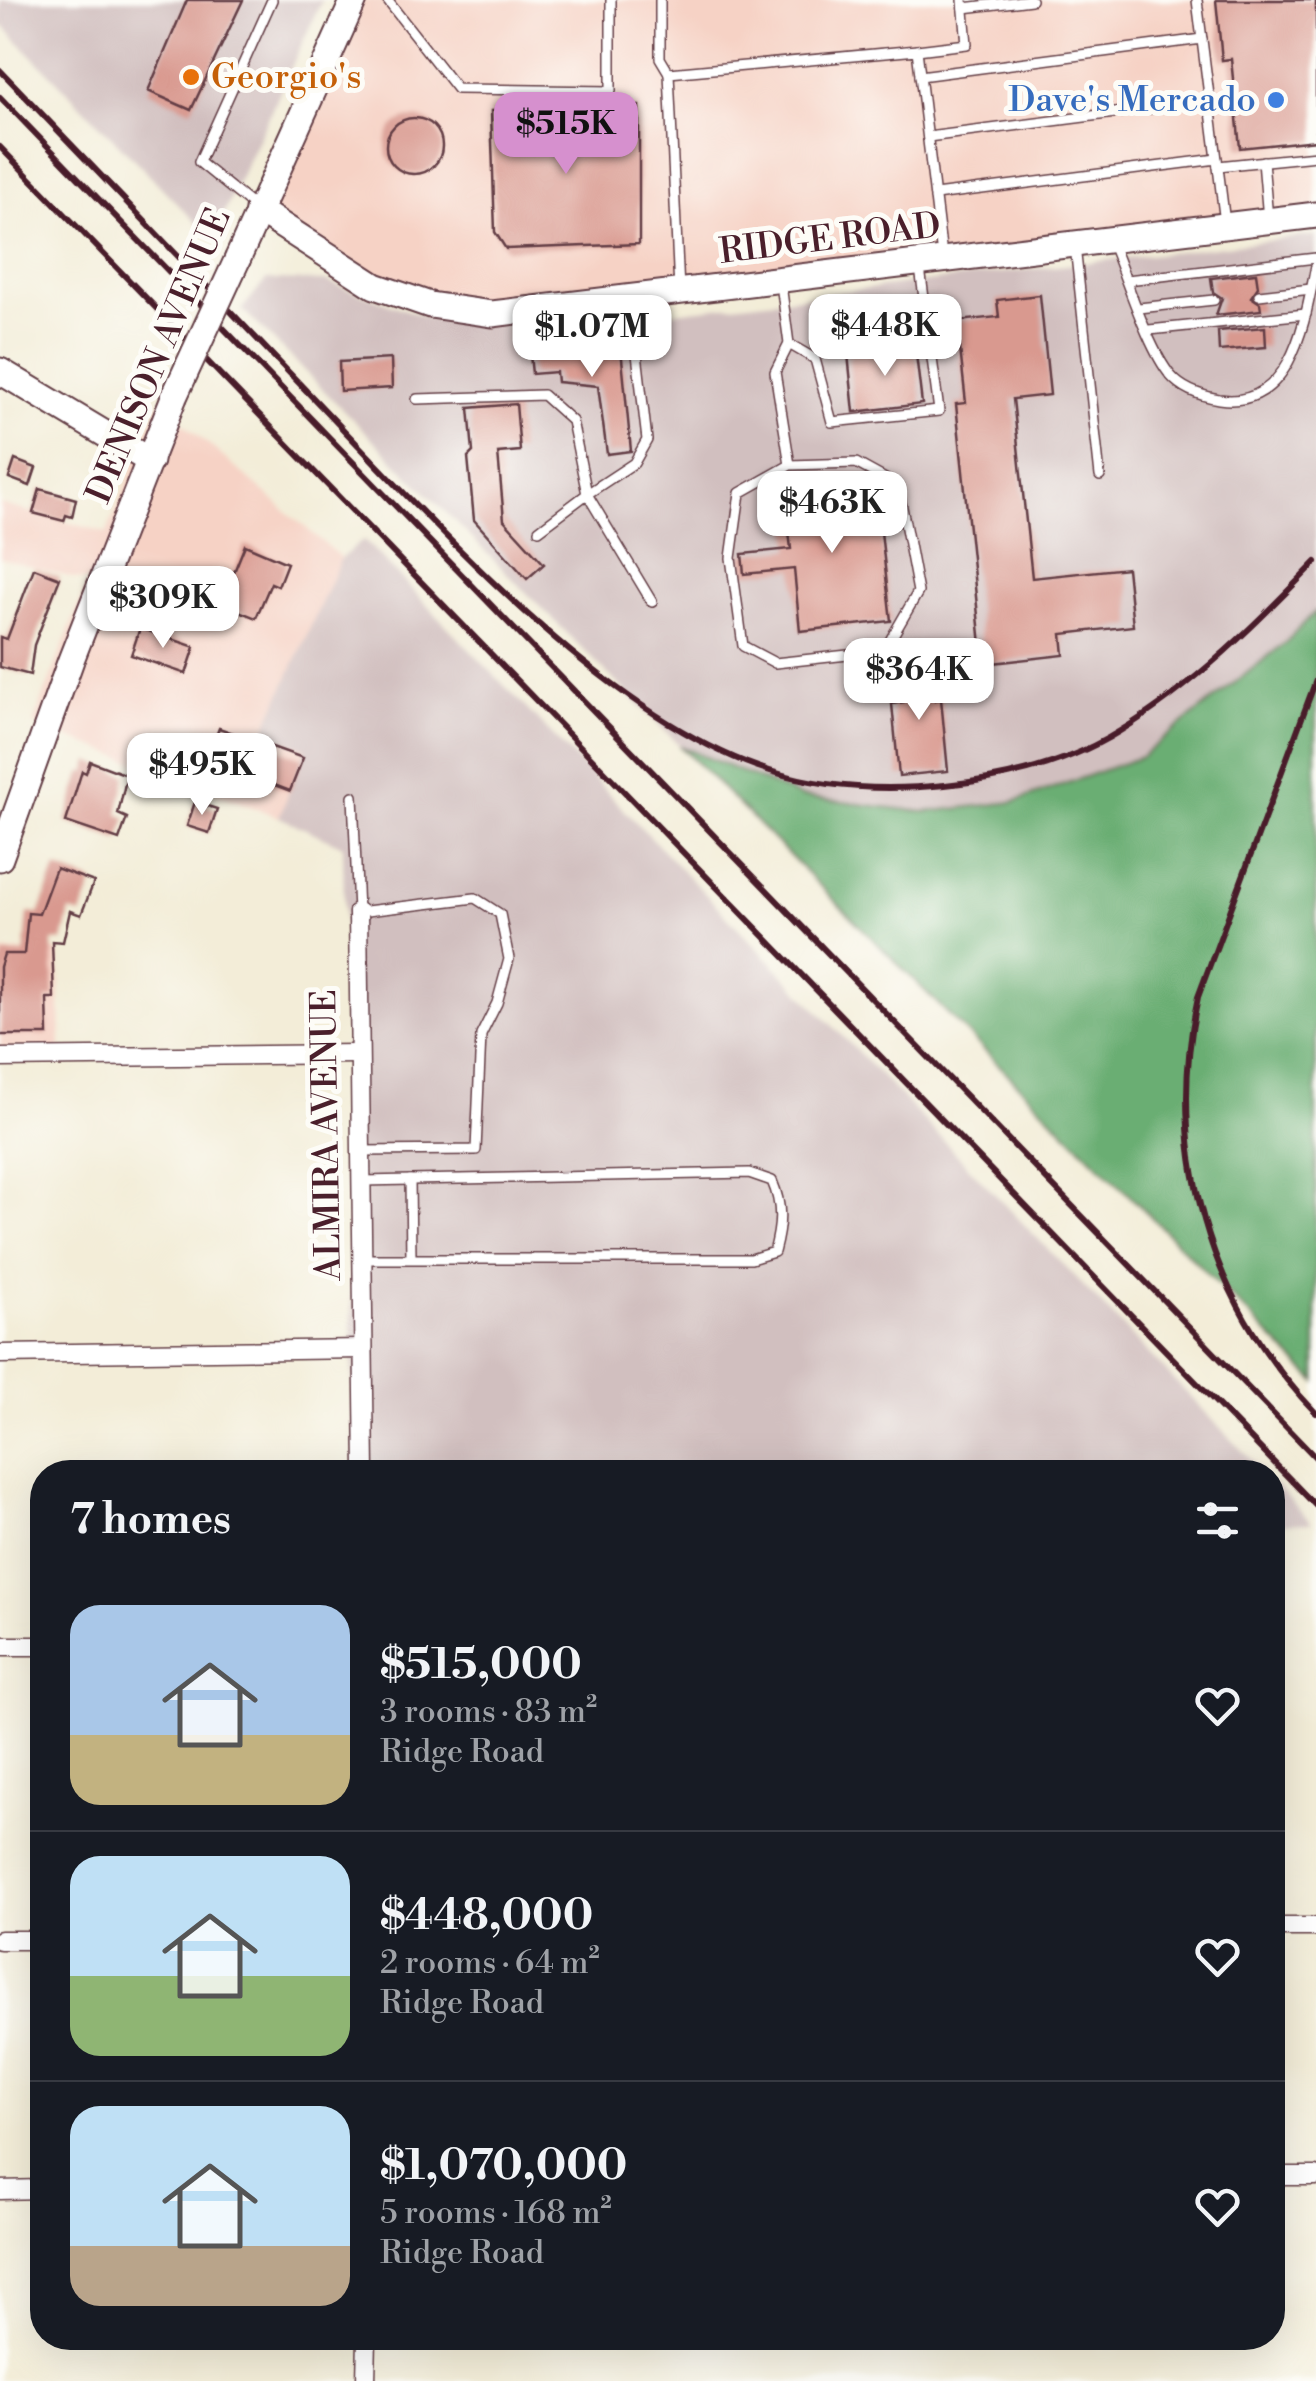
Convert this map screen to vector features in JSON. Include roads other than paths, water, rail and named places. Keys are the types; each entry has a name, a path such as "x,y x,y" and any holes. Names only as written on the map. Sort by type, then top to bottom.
{"main road":[{"name":"DENISON AVENUE","path":"0,858 71,660 174,397 354,0"},
{"name":"RIDGE ROAD","path":"258,210 375,286 430,305 492,314 1316,215"},
{"path":"0,371 150,461"}],"street":[{"name":"ALMIRA AVENUE","path":"358,912 364,1460"},
{"path":"0,1058 358,1054"},
{"path":"0,1354 363,1349"},
{"path":"0,1646 30,1646"},
{"path":"1285,1927 1316,1927"},
{"path":"0,1940 30,1940"},
{"path":"1285,2176 1316,2176"},
{"path":"0,2190 30,2189"},
{"path":"366,2381 367,2350"}],"lane":[{"path":"258,210 199,162 272,0"},
{"path":"387,0 457,89 611,91 611,0"},
{"path":"660,0 660,58 669,73 679,294"},
{"path":"669,73 968,44 964,4 1031,0"},
{"path":"1197,0 1226,226"},
{"path":"920,76 1202,39"},
{"path":"789,344 815,360 832,422 939,412 931,262 935,195 917,50"},
{"path":"928,137 1209,101"},
{"path":"935,195 1217,162 1316,156"},
{"path":"1263,161 1269,221"},
{"path":"1110,239 1169,374 1178,383 1209,397 1234,401 1246,399 1286,371 1306,314 1316,266"},
{"path":"1075,243 1100,476"},
{"path":"1128,280 1316,258"},
{"path":"780,281 789,344 775,372 790,465"},
{"path":"1259,295 1311,289"},
{"path":"538,530 634,463 647,440 631,300"},
{"path":"1139,308 1214,300"},
{"path":"1148,330 1306,314"},
{"path":"416,400 543,396 572,422 587,494 652,602"},
{"path":"856,463 898,486 918,592 884,651 774,663 744,646 730,558 740,493 790,465 856,463"},
{"name":"ALMIRA AVENUE","path":"353,796 358,912"},
{"path":"358,912 475,898 500,914 509,960 497,1003 481,1035 476,1150 360,1151"},
{"path":"360,1181 748,1173 772,1182 780,1200 780,1229 774,1252 752,1259 361,1259"},
{"path":"410,1180 411,1258"}],"railway":[{"path":"0,70 497,586 603,677 658,716 714,748 770,771 835,785 901,788 990,779 1079,753 1120,731 1199,674 1316,562"},
{"path":"0,97 1316,1458"},
{"path":"0,147 1271,1460"},
{"path":"1316,680 1198,997 1189,1054 1187,1111 1192,1166 1204,1220 1223,1272 1247,1322 1316,1413"},
{"path":"1285,1474 1316,1506"}],"place":[{"name":"Georgio's","path":"191,77"},
{"name":"Dave's Mercado","path":"1276,100"}]}
